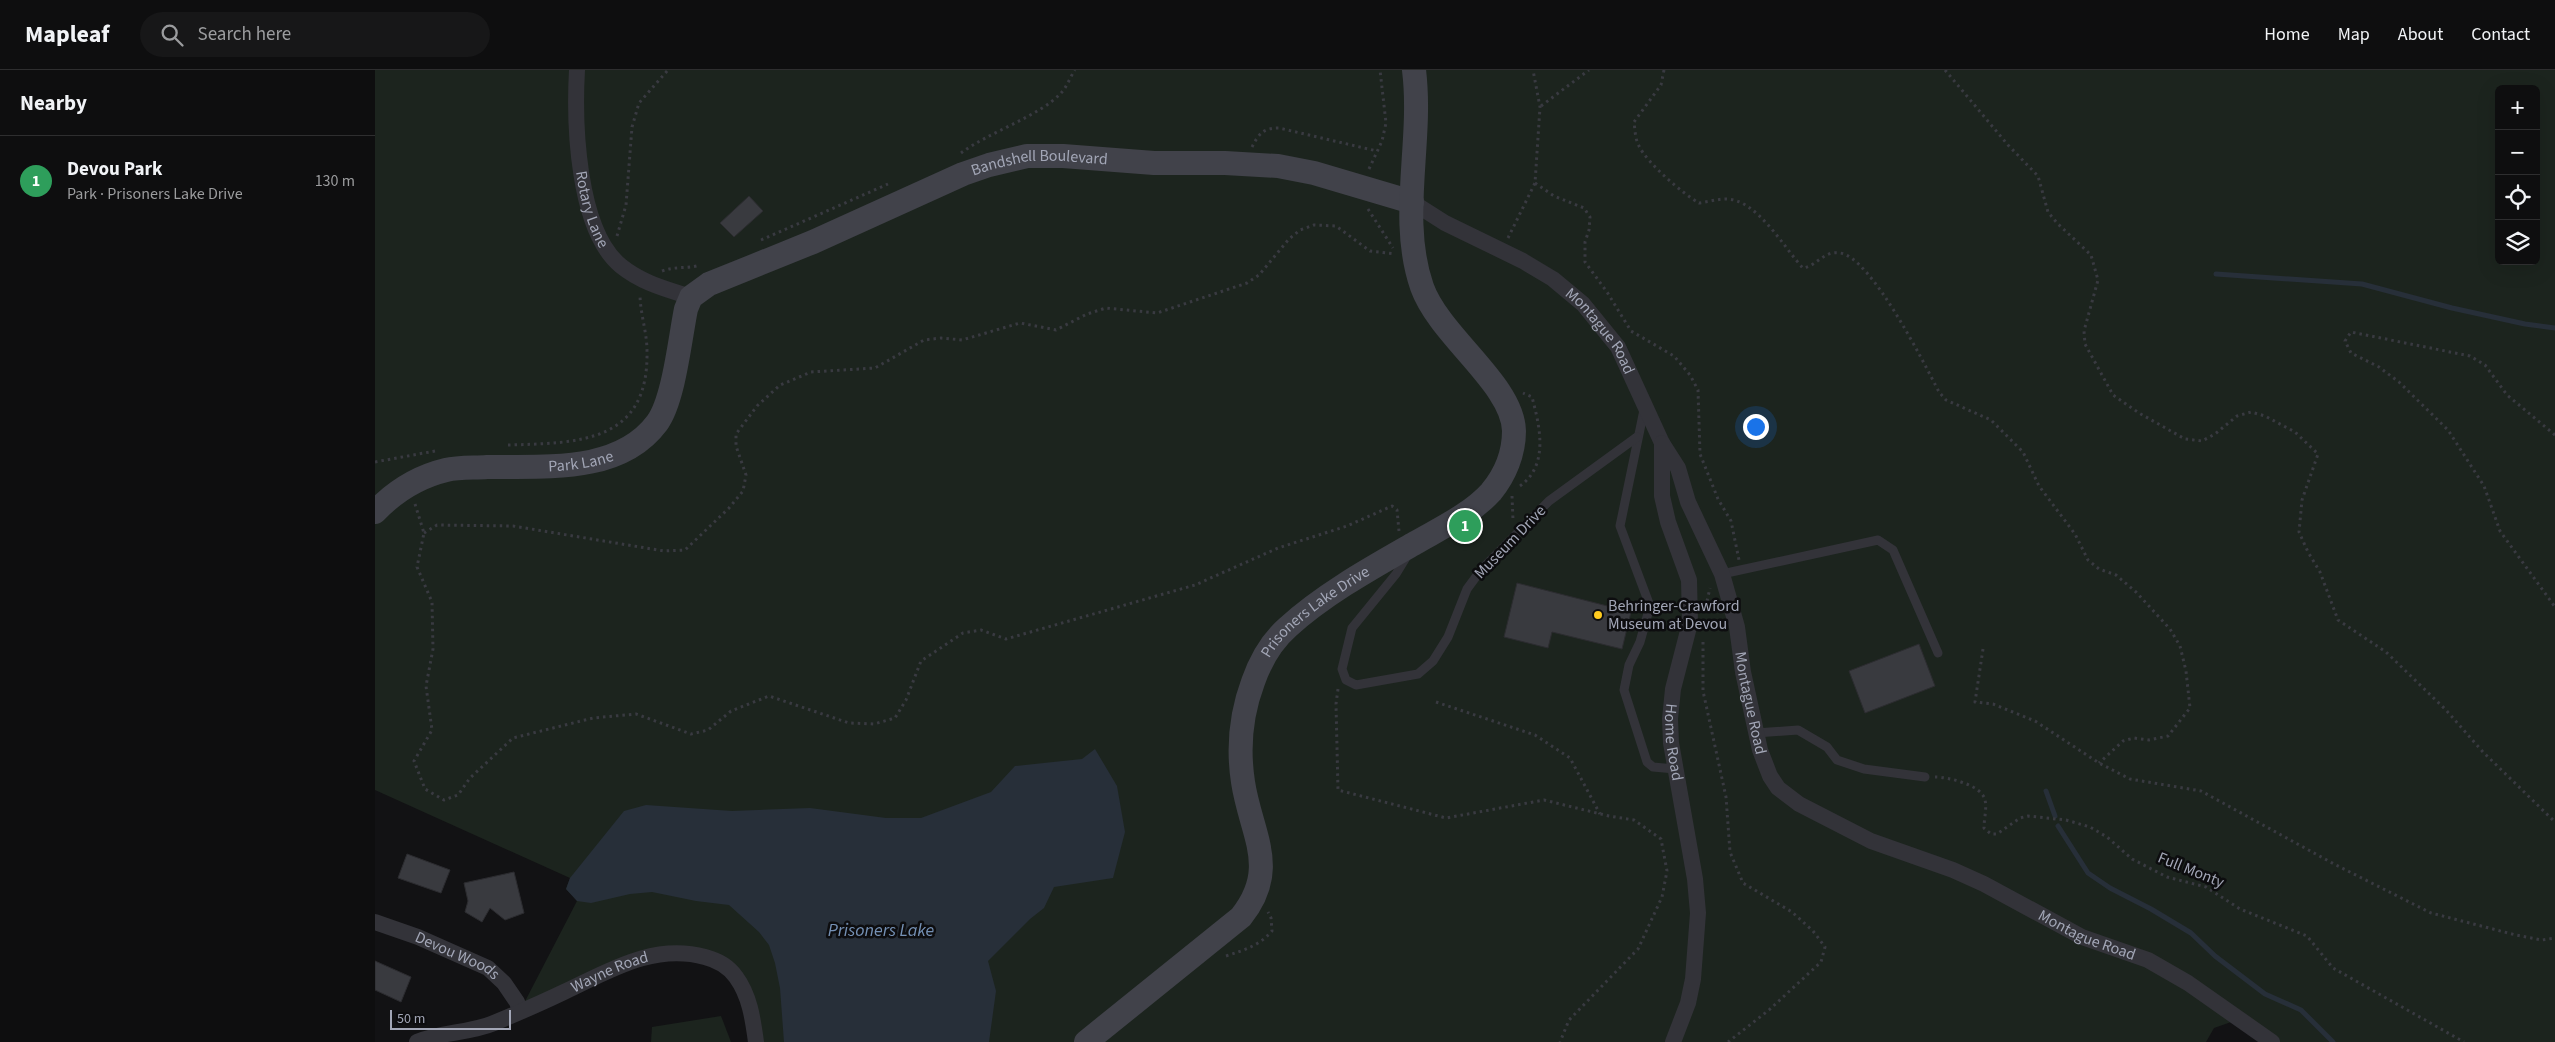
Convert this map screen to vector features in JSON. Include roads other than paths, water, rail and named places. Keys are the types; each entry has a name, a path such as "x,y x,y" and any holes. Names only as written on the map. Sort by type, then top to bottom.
{"street":[{"name":"Rotary Lane","path":"577,70 576,89 580,160 587,206 597,234 611,256 621,266 647,283 691,297"},
{"path":"1412,202 1417,96 1414,70"},
{"name":"Bandshell Boulevard","path":"691,297 709,284 813,242 963,174 989,165 1027,156 1063,156 1154,163 1225,163 1278,166 1323,175 1412,202"},
{"name":"Montague Road","path":"1412,202 1445,223 1498,248 1553,279 1583,304 1618,348 1662,443 1678,468 1688,502 1722,574 1737,627 1743,672 1756,733 1770,776 1778,788 1799,804 1871,841 1984,884 2082,937 2148,960 2188,983 2249,1034 2261,1033 2271,1042"},
{"name":"Prisoners Lake Drive","path":"1087,1042 1241,917 1252,903 1257,891 1262,866 1261,848 1243,784 1240,750 1243,721 1254,680 1267,652 1287,627 1353,581 1395,564 1416,542 1455,520 1490,493 1511,457 1514,431 1512,418 1502,396 1440,322 1423,290 1412,249 1412,202"},
{"name":"Park Lane","path":"375,512 408,484 445,470 457,468 572,465 606,458 626,449 644,436 657,422 667,404 686,309 691,297"},
{"name":"Home Road","path":"1662,443 1662,496 1668,522 1689,580 1690,623 1673,689 1670,719 1671,743 1695,878 1698,913 1693,979 1688,1002 1673,1042"},
{"name":"Devou Woods","path":"375,922 418,937 489,968 504,982 517,1002 520,1011"},
{"name":"Wayne Road","path":"417,1042 492,1024 618,966 667,953 689,953 712,959 724,965 735,976 744,990 757,1042"}],"lane":[{"path":"1644,404 1643,424 1637,437 1619,526 1650,606 1643,634 1629,665 1624,690 1647,762 1653,767 1675,770"},
{"name":"Museum Drive","path":"1395,564 1353,628 1342,669 1346,680 1356,685 1418,674 1433,661 1448,637 1467,588 1481,570 1549,501 1637,437"},
{"path":"1722,574 1878,540 1893,550 1938,653"},
{"path":"1756,733 1798,730 1827,747 1837,760 1864,769 1925,777"}],"water":[{"name":"Prisoners Lake","path":"1095,749 1117,786 1125,832 1113,878 1054,887 1044,908 1030,919 988,961 996,991 989,1042 784,1042 780,988 769,945 759,932 729,905 696,901 652,892 630,894 591,903 577,901 566,889 570,878 624,811 646,805 732,811 810,808 886,818 921,818 991,792 1015,766 1082,759"}],"waterway":[{"path":"2216,274 2362,284 2452,308 2525,324 2555,328"},
{"path":"2046,791 2055,816"},
{"path":"2058,826 2088,873 2110,888 2151,909 2191,933 2215,956 2265,994 2301,1010 2333,1042"}],"place":[{"name":"Devou Park","path":"1465,526"},
{"name":"Behringer-Crawford Museum at Devou","path":"1598,615"}]}
